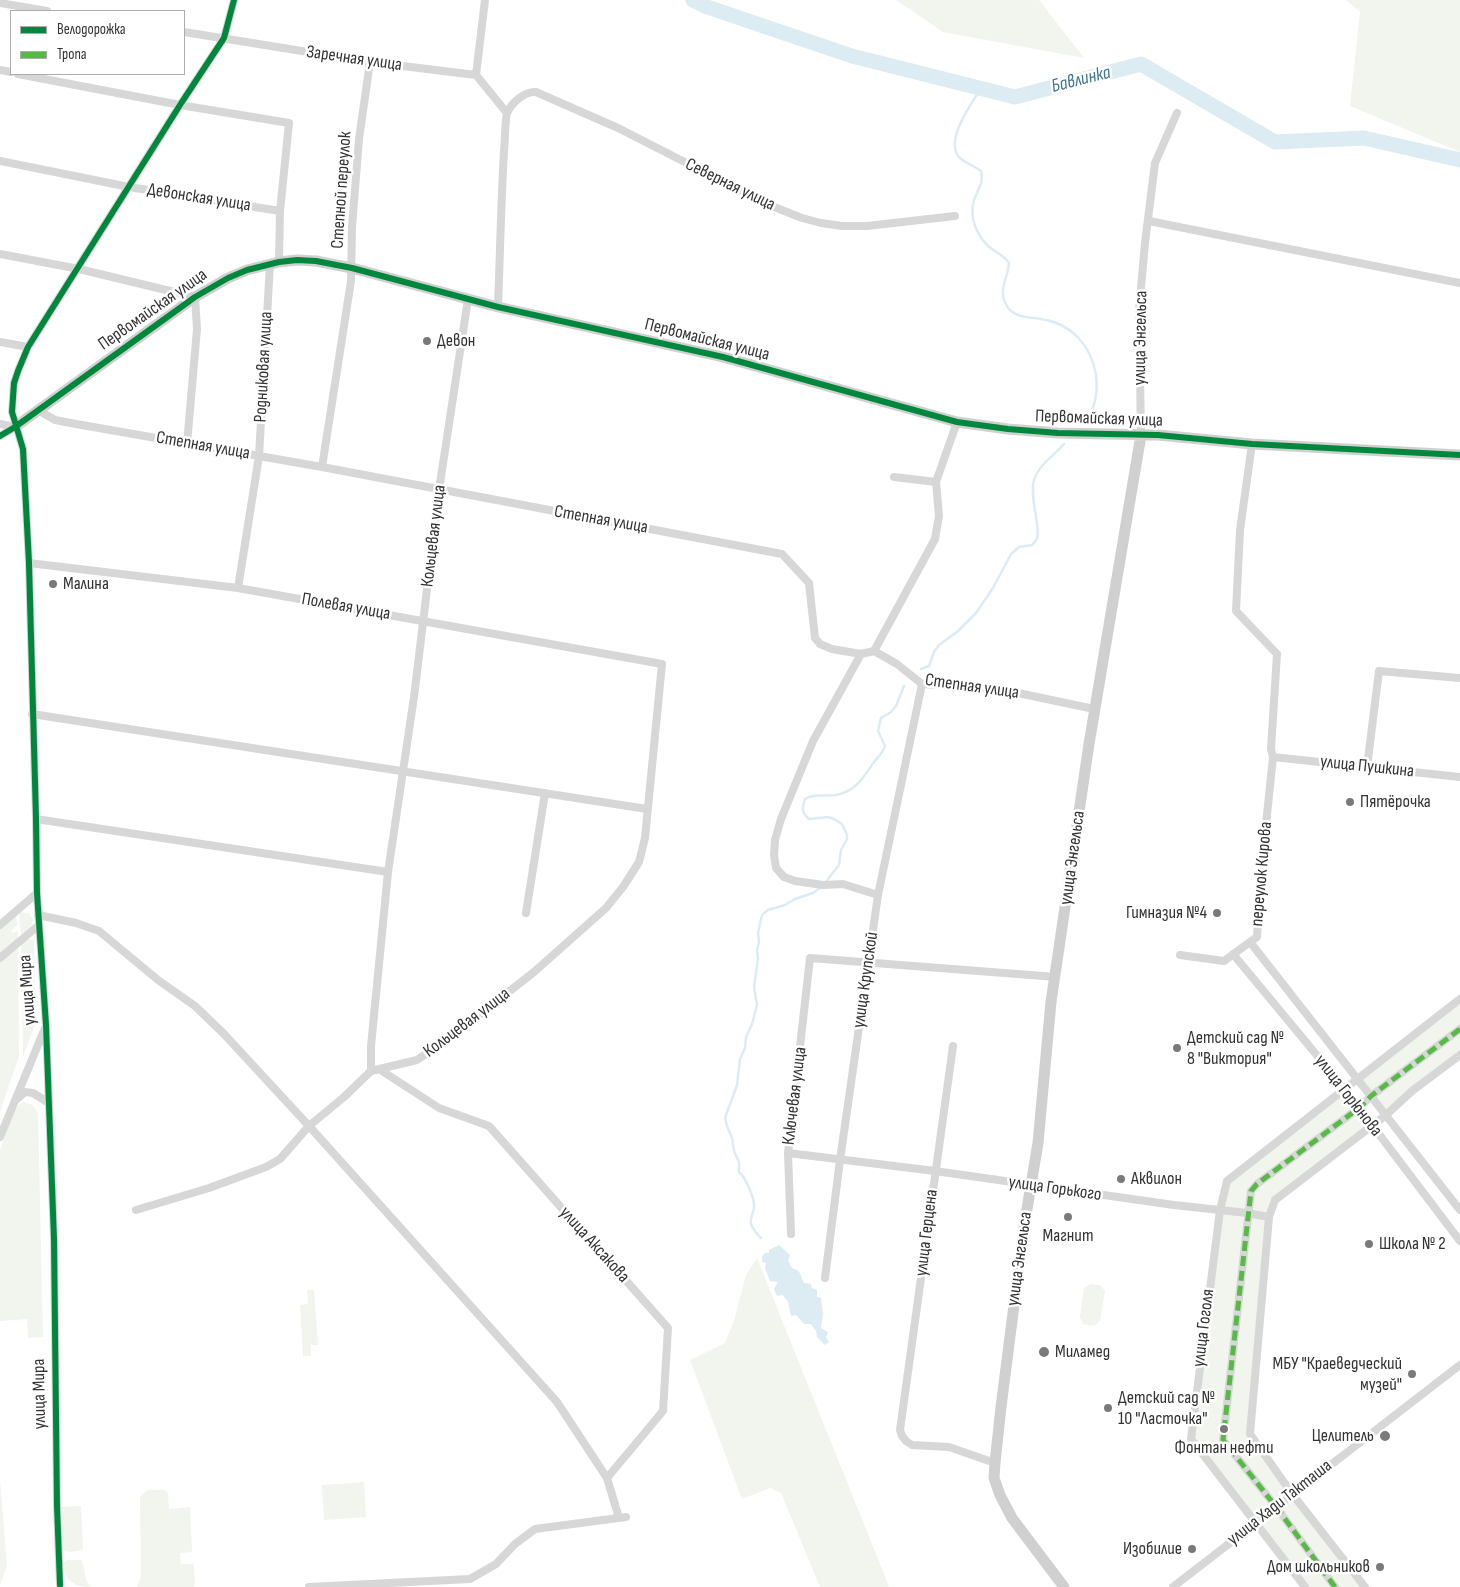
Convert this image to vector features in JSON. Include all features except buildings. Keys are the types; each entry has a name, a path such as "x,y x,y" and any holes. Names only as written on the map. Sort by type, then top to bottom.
{"street":[{"name":"улица Мира","path":"62,1586 57,1506 54,1239 46,1025 37,893 29,563 23,449 15,427 12,412 12,395 18,370 28,347 180,104 224,38 234,0"},
{"path":"485,0 476,75 507,113 502,185 498,307"},
{"path":"0,3 41,10"},
{"name":"Заречная улица","path":"185,32 370,62 476,75"},
{"name":"Степной переулок","path":"322,468 352,268 352,227 359,139 370,62"},
{"path":"23,75 180,104"},
{"name":"Северная улица","path":"507,113 519,98 526,93 536,92 618,128 769,205 820,224 867,226 955,216"},
{"name":"Родниковая улица","path":"180,104 289,123 259,456 238,588"},
{"name":"улица Энгельса","path":"1064,1587 1012,1518 1000,1495 994,1478 995,1464 1001,1407 1038,1143 1051,1002 1094,709 1141,435 1139,310 1155,162 1177,113"},
{"name":"Девонская улица","path":"0,161 129,187 280,211"},
{"path":"1148,221 1460,283"},
{"path":"0,254 78,269 195,296 197,329 187,444"},
{"name":"Первомайская улица","path":"0,436 195,296 247,270 297,260 316,261 352,268 498,307 723,357 957,422 1044,432 1141,435 1252,444 1460,455"},
{"name":"Кольцевая улица","path":"468,299 439,490 414,697 388,872 370,1071 417,1060 456,1033 534,972 606,908 623,887 639,862 645,838 662,664"},
{"path":"0,342 28,347"},
{"name":"Степная улица","path":"38,410 55,420 259,456 782,554 809,582 815,638 820,644 832,649 861,654 874,651 897,664 922,684 999,689 1094,709"},
{"path":"874,651 935,539 939,516 936,482 957,422"},
{"path":"0,424 15,427"},
{"name":"переулок Кирова","path":"1180,955 1224,961 1257,937 1262,862 1273,756 1277,654 1236,612 1240,530 1252,444"},
{"path":"894,477 936,482"},
{"name":"Полевая улица","path":"29,563 238,588 662,664"},
{"path":"861,654 813,741 781,819 775,840 774,855 776,868 784,877 795,881 823,885 843,884 878,895"},
{"path":"1367,767 1379,671 1460,678"},
{"name":"улица Крупской","path":"825,1278 878,895 922,684"},
{"path":"32,714 647,809"},
{"name":"улица Пушкина","path":"1273,756 1460,776"},
{"path":"526,913 545,793"},
{"path":"36,819 388,872"},
{"path":"0,925 37,893"},
{"path":"38,915 76,923 99,931 158,980 194,1006 224,1034 556,1402 607,1478 622,1518 535,1529 515,1544 496,1564 470,1580 309,1587"},
{"path":"0,958 39,925"},
{"name":"улица Горюнова","path":"1250,942 1460,1210"},
{"name":"улица Горюнова","path":"1232,954 1344,1088 1460,1241"},
{"name":"Ключевая улица","path":"791,1234 788,1153 810,958 868,962"},
{"path":"868,962 1056,977"},
{"name":"улица Гоголя","path":"1305,1587 1191,1439 1220,1210 1227,1181 1460,999"},
{"path":"0,1137 46,1025"},
{"path":"1335,1587 1277,1508 1223,1440 1247,1213 1251,1191 1257,1184 1460,1029"},
{"name":"улица Герцена","path":"953,1046 901,1421 902,1436 912,1445 949,1447 995,1464"},
{"path":"1365,1587 1293,1495 1250,1434 1269,1217 1275,1200 1386,1115 1412,1091 1460,1055"},
{"name":"улица Аксакова","path":"379,1069 439,1108 489,1126 668,1328 663,1411 607,1478"},
{"path":"136,1210 266,1167 280,1159 309,1126 344,1097 370,1071"},
{"path":"14,1102 25,1092 33,1093 49,1104"},
{"name":"улица Горького","path":"788,1153 936,1171 1031,1186 1269,1217"},
{"name":"улица Хади Такташа","path":"1172,1587 1277,1508 1460,1365"}],"shaded area":[{"path":"896,0 1039,0 1084,58 943,32"},
{"path":"1346,0 1460,0 1460,152 1350,106 1360,12"},
{"path":"19,912 29,913 33,920 31,926 21,935"},
{"path":"16,913 17,925 11,931 14,933 18,930 18,938 0,954 0,928"},
{"path":"28,938 34,941 36,1023 23,1056 21,942"},
{"path":"18,947 19,1056 0,1112 0,961"},
{"path":"1460,999 1460,1055 1386,1115 1357,1078"},
{"path":"1344,1088 1372,1125 1275,1200 1269,1217 1250,1433 1365,1587 1305,1587 1191,1439 1227,1181"},
{"path":"24,1102 33,1105 38,1114 43,1337 28,1338 27,1319 0,1321 0,1150 13,1113"},
{"path":"779,1245 790,1255 788,1261 792,1268 799,1272 804,1283 811,1284 812,1288 817,1290 817,1297 821,1298 823,1314 821,1328 828,1332 826,1337 829,1342 825,1345 817,1337 816,1331 811,1324 804,1324 796,1315 791,1316 788,1302 783,1295 777,1296 774,1289 778,1282 770,1281 765,1268 766,1263 762,1262 762,1256"},
{"path":"757,1258 889,1587 820,1587 781,1493 770,1488 742,1499 690,1360 725,1343 734,1321 746,1275"},
{"path":"1090,1284 1100,1285 1105,1291 1100,1321 1096,1324 1088,1325 1083,1324 1080,1317 1084,1288"},
{"path":"307,1290 314,1290 318,1345 311,1345 311,1356 303,1356 300,1305 308,1304"},
{"path":"0,1480 7,1566 0,1585"},
{"path":"364,1482 366,1517 324,1520 322,1485"},
{"path":"147,1490 165,1490 168,1493 169,1509 190,1507 192,1552 180,1553 181,1564 194,1565 194,1587 137,1587 141,1576 140,1497"},
{"path":"81,1506 83,1549 73,1552 65,1551 63,1550 61,1507"},
{"path":"67,1560 81,1560 87,1581 92,1587 80,1586 68,1579 63,1563"}],"waterway":[{"name":"Бавлинка","path":"693,0 707,7 852,56 1015,97 1141,64 1275,142 1364,138 1460,160"},
{"path":"981,88 961,123 955,143 956,152 961,159 981,171 982,175 974,200 973,218 980,236 988,246 1009,263 1003,295 1010,310 1022,316 1052,321 1062,325 1078,337 1090,354 1096,375 1097,388 1092,411 1085,422"},
{"path":"921,669 929,666 934,652 939,645 957,632 976,613 993,588 1011,554 1019,547 1032,545 1036,541 1038,527 1033,495 1034,480 1043,465 1064,444"},
{"path":"825,883 839,865 841,850 847,835 842,824 834,819 828,817 809,819 803,810 805,799 812,796 832,796 849,791 863,778 885,746 878,731 881,718 891,712 896,706 904,686"},
{"path":"761,1238 751,1224 754,1208 752,1194 739,1172 739,1162 725,1118 737,1085 740,1059 757,1005 754,987 758,958 758,933 762,915 768,910 813,893 821,887"}],"marked path":[{"path":"1335,1587 1277,1508 1223,1440 1251,1191 1257,1184 1460,1029"}],"cycle path":[{"path":"60,1585 57,1506 54,1239 46,1025 37,893 29,563 23,449 12,412 14,383 28,347 224,38 234,0"},
{"path":"0,436 195,297 228,278 247,270 279,262 297,260 316,261 352,268 498,307 723,357 957,422 1058,433 1158,435 1252,444 1460,455"}],"place":[{"name":"Девон","path":"427,341"},
{"name":"Малина","path":"53,584"},
{"name":"Пятёрочка","path":"1350,802"},
{"name":"Гимназия №4","path":"1217,913"},
{"name":"Детский сад № 8 \"Виктория\"","path":"1177,1048"},
{"name":"Аквилон","path":"1121,1179"},
{"name":"Магнит","path":"1068,1217"},
{"name":"Школа № 2","path":"1369,1244"},
{"name":"Миламед","path":"1044,1352"},
{"name":"МБУ \"Краеведческий музей\"","path":"1412,1374"},
{"name":"Детский сад № 10 \"Ласточка\"","path":"1108,1408"},
{"name":"Фонтан нефти","path":"1224,1429"},
{"name":"Целитель","path":"1385,1436"},
{"name":"Изобилие","path":"1192,1549"},
{"name":"Дом школьников","path":"1380,1567"}]}
